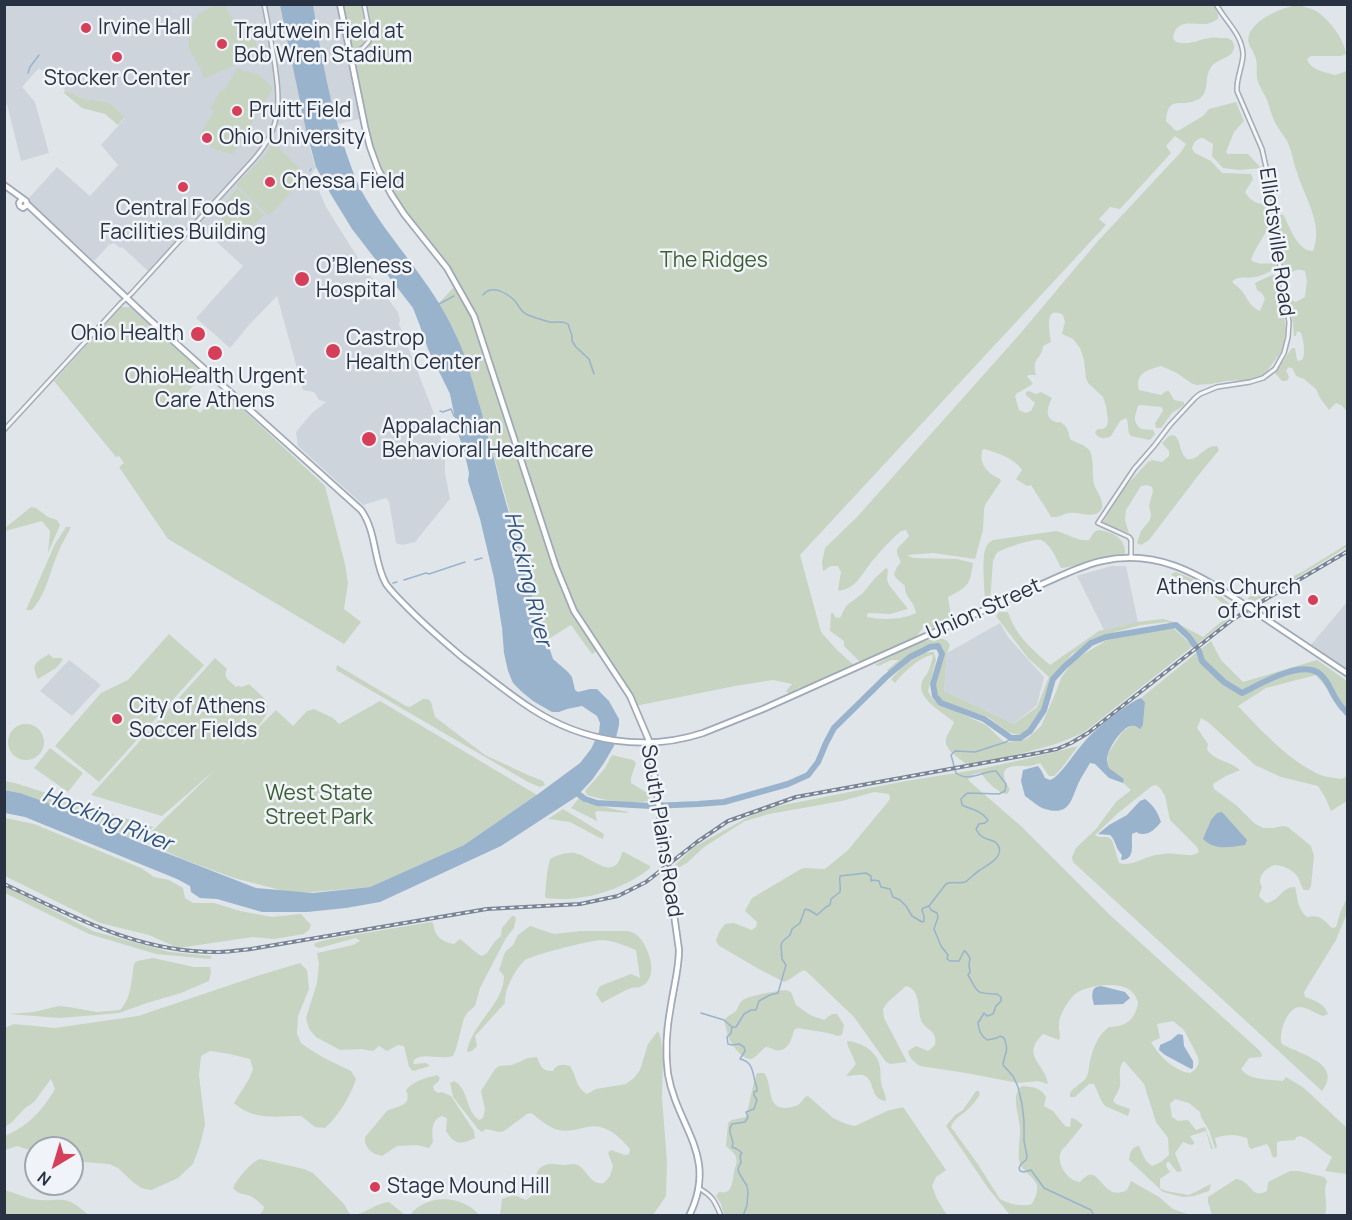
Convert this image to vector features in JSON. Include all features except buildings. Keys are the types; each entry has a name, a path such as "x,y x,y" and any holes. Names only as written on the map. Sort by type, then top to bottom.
{"main road":[{"name":"South Plains Road","path":"340,4 365,127 378,169 404,214 447,268 474,316 562,583 574,611 630,696 650,743 679,950 669,1023 668,1070 674,1095 695,1146 699,1174 698,1188 688,1215"},
{"name":"Union Street","path":"4,185 21,201 20,206 26,206 44,222 208,374 361,510 369,524 385,582 423,624 531,709 555,722 588,735 628,742 650,743 694,736 720,727 951,626 1062,575 1101,561 1131,558 1148,558 1199,575 1347,674"}],"street":[{"path":"4,430 264,148 272,133 278,113 279,93 264,4"},
{"path":"349,54 363,48 369,41 369,29 363,4"},
{"name":"Elliotsville Road","path":"1131,558 1130,537 1098,523 1134,469 1178,416 1200,394 1217,387 1259,380 1272,372 1280,361 1288,337 1288,316 1279,260 1278,222 1272,189 1262,148 1237,91 1242,47 1237,34 1216,4"},
{"path":"698,1188 713,1198 721,1215"}],"shaded area":[{"name":"Ohio University","path":"5,5 518,5 413,106 305,132 316,168 312,173 326,207 363,266 398,312 399,324 433,411 445,452 445,473 450,499 415,542 402,545 396,543 389,501 386,498 363,505 298,446 296,432 312,413 326,402 319,400 314,392 303,390 277,296 230,348 196,318 243,266 196,223 148,271 122,247 114,243 109,245 94,261 30,202 29,198 57,167 90,196 118,165 101,145 125,118 108,102 84,99 65,90 39,68 22,87 35,102 49,153 21,161 7,104 5,106"},
{"path":"1111,566 1126,566 1138,622 1104,630 1077,576"},
{"path":"1347,602 1347,672 1309,647"},
{"path":"1000,623 1008,637 1044,677 1037,705 1014,724 944,691 947,653"},
{"path":"69,660 101,685 72,716 40,691"}],"green space":[{"name":"Trautwein Field at Bob Wren Stadium","path":"216,4 224,5 240,27 244,25 257,49 255,53 234,64 235,66 204,78 189,49 188,29 199,14"},
{"name":"The Ridges","path":"340,5 1213,5 1218,19 1208,24 1180,25 1173,38 1176,42 1182,43 1209,38 1227,38 1233,43 1234,50 1209,70 1203,96 1193,102 1173,104 1167,112 1166,121 1178,131 1203,116 1209,109 1236,102 1244,121 1234,132 1226,152 1228,154 1248,154 1261,168 1239,170 1223,168 1212,156 1213,144 1203,138 1195,141 1192,149 1211,161 1222,173 1251,174 1253,179 1245,192 1254,202 1267,203 1273,208 1268,228 1251,260 1277,264 1277,266 1261,276 1240,278 1232,282 1253,307 1260,311 1265,299 1257,290 1255,283 1272,275 1276,277 1286,331 1282,351 1261,377 1250,380 1196,385 1161,366 1147,371 1139,380 1139,390 1161,395 1169,391 1174,400 1184,402 1184,405 1172,413 1161,428 1156,428 1155,423 1163,411 1161,407 1138,406 1135,421 1141,429 1153,430 1155,434 1150,440 1131,436 1126,418 1120,421 1111,436 1102,438 1095,432 1107,426 1103,397 1088,383 1080,348 1073,339 1062,334 1065,322 1063,315 1053,313 1049,321 1051,342 1043,346 1035,365 1036,375 1027,376 1033,384 1015,396 1019,410 1026,413 1031,411 1035,403 1026,395 1026,392 1036,394 1041,392 1052,398 1048,408 1049,417 1065,426 1070,439 1090,451 1094,484 1102,504 1101,510 1094,514 1073,513 1051,517 1031,485 1027,486 1016,479 1022,470 1019,466 1005,456 984,449 981,455 983,464 1001,481 985,505 983,530 975,559 933,553 907,555 913,558 957,559 973,563 967,584 960,591 948,597 950,621 933,629 925,625 916,637 860,662 844,646 844,641 830,631 831,613 840,618 846,606 863,593 886,568 889,585 908,609 890,614 869,613 867,617 892,619 916,613 905,586 894,574 901,562 897,550 909,536 906,530 901,531 887,544 856,583 839,591 841,572 838,566 831,566 823,571 825,548 857,517 1019,335 1098,241 1181,152 1186,144 1175,136 1166,146 1171,153 1120,209 1110,207 1099,219 1106,225 800,555 821,632 856,667 802,691 800,687 790,694 786,691 792,684 773,680 635,706 598,650 592,654 571,625 547,640 522,564 522,555 471,376 455,332 439,303 457,284 391,194 370,147"},
{"path":"1298,5 1314,10 1326,19 1339,36 1346,54 1311,56 1307,59 1311,66 1323,72 1335,75 1347,71 1347,411 1336,403 1329,410 1316,389 1304,379 1296,376 1293,369 1289,367 1286,370 1289,377 1287,381 1282,381 1275,373 1292,348 1295,348 1297,360 1303,359 1303,340 1301,333 1297,331 1294,336 1287,295 1290,294 1296,302 1305,297 1307,281 1305,271 1298,270 1291,273 1283,266 1279,216 1283,214 1298,243 1307,250 1313,251 1316,231 1312,211 1289,145 1275,123 1258,82 1256,59 1248,38 1252,29 1263,19 1277,11"},
{"path":"238,67 258,74 273,88 233,155 214,149 200,134 214,111 210,108 221,90 224,91"},
{"path":"65,90 84,99 108,102 125,117 118,125 105,114 82,108 64,93"},
{"name":"Chessa Field","path":"270,146 277,146 301,170 299,173 304,178 269,216 236,185 266,154"},
{"path":"237,188 264,215 245,234 228,235 224,238 222,237 226,232 219,211"},
{"path":"121,307 130,307 204,374 183,397 200,413 222,390 325,486 348,583 344,609 361,622 344,644 168,539 119,467 124,463 119,456 116,457 54,381"},
{"path":"1174,435 1187,459 1195,458 1212,446 1217,446 1219,450 1149,540 1141,545 1137,543 1141,531 1150,520 1149,506 1152,487 1141,486 1126,510 1125,520 1129,533 1103,522 1123,489 1148,462 1152,460 1162,462 1169,456 1169,451 1162,443 1169,436"},
{"path":"31,507 57,520 60,525 48,553 50,531 42,521 5,531 5,528"},
{"path":"66,527 71,527 59,550 41,597 32,610 26,610 55,544"},
{"path":"1098,530 1117,536 1123,543 1125,553 1061,568 1051,549 1041,540 1032,540 1013,546 998,552 993,561 990,603 985,602 983,566 986,547 993,540 1056,531 1077,539 1089,540"},
{"path":"1347,544 1347,547 1292,581 1250,604 1247,600 1302,572"},
{"path":"1176,572 1209,586 1237,613 1197,644 1178,627 1167,622 1141,625 1104,635 1072,654 1052,679 1045,706 1032,725 1018,735 1008,732 988,717 944,702 939,697 936,677 943,648 939,645 923,647 889,672 887,670 899,660 875,665 919,643 937,638 944,639 950,645 947,653 944,691 1014,724 1037,707 1049,677 1028,658 996,616 999,612 1008,612 1020,635 1050,665 1099,631 1137,622 1163,619 1177,623 1203,637 1227,617 1228,610 1217,598 1171,574"},
{"path":"1171,626 1193,646 1083,733 1056,744 1012,756 966,764 948,748 946,740 954,722 927,700 921,688 933,655 917,662 895,683 891,679 915,657 934,652 936,660 928,691 933,700 986,725 1003,741 1023,740 1041,726 1061,678 1074,660 1112,637"},
{"name":"City of Athens Soccer Fields","path":"169,634 204,665 99,782 55,746 101,693 128,680"},
{"path":"1211,641 1221,660 1243,682 1317,660 1347,681 1347,713 1316,675 1266,688 1238,706 1275,743 1306,768 1327,777 1341,779 1347,776 1347,801 1331,811 1318,786 1281,777 1255,765 1201,718 1197,728 1208,744 1207,750 1211,754 1240,770 1213,784 1214,789 1236,805 1254,823 1263,828 1288,827 1311,846 1314,856 1309,890 1304,890 1292,871 1274,865 1261,877 1262,887 1259,896 1266,903 1271,902 1287,889 1295,887 1304,914 1307,917 1321,918 1332,928 1336,927 1347,898 1347,913 1336,940 1304,992 1305,997 1322,1005 1328,1014 1323,1016 1303,1007 1295,1008 1288,1016 1281,1034 1282,1044 1312,1058 1325,1068 1328,1075 1322,1091 1073,862 1072,857 1076,848 1096,829 1116,802 1131,790 1123,783 1124,779 1109,768 1107,755 1123,731 1131,726 1143,725 1145,702 1141,698","holes":["1156,785 1165,796 1170,820 1197,847 1199,852 1191,855 1161,854 1133,863 1119,863 1112,840 1095,835 1152,786"]},
{"path":"49,654 53,658 63,660 56,668 38,679 35,666 38,661"},
{"name":"West State Street Park","path":"215,658 227,669 226,677 236,687 249,684 268,706 260,724 241,745 276,710 293,726 307,711 314,709 333,718 339,724 380,701 537,795 464,845 370,887 288,892 234,878 185,860 142,841 216,769 162,816 91,795"},
{"path":"337,665 406,706 410,707 423,699 428,699 435,717 485,755 543,781 545,785 540,787 528,782 336,670"},
{"path":"26,724 38,730 44,742 38,754 26,760 14,754 8,742 14,730"},
{"path":"1078,746 1054,776 1049,776 1040,763 1007,769 1004,777 1010,790 1007,794 993,786 981,773 968,778 969,781 1022,827 1111,916 1260,1051 1261,1057 1249,1058 1241,1069 1245,1073 1255,1078 1283,1081 1286,1077 1304,1088 1347,1128 1347,1174 1325,1171 1332,1157 1301,1136 1296,1137 1295,1140 1277,1142 1275,1158 1267,1144 1251,1149 1247,1138 1239,1136 1227,1135 1215,1138 1217,1147 1215,1149 1200,1112 1189,1103 1175,1099 1170,1104 1172,1117 1178,1121 1188,1120 1196,1130 1205,1127 1213,1149 1211,1149 1206,1131 1190,1136 1194,1144 1183,1142 1175,1153 1182,1171 1177,1172 1167,1162 1166,1166 1170,1172 1160,1179 1160,1188 1189,1195 1211,1184 1209,1191 1194,1196 1183,1197 1163,1192 1129,1160 1130,1153 1139,1146 1145,1160 1152,1166 1169,1155 1168,1138 1156,1122 1144,1084 1124,1061 1120,1070 1119,1088 1113,1101 1130,1109 1128,1116 1105,1106 1094,1084 1089,1084 1075,1097 1070,1097 1070,1093 1087,1076 1096,1042 1102,1034 1109,1027 1125,1024 1135,1013 1138,1002 1136,997 1133,992 1124,987 1109,985 1092,987 1072,997 1060,1019 1059,1040 1043,1034 1034,1048 1034,1054 1048,1084 1038,1081 1018,1083 920,1066 914,1061 908,1051 916,1046 928,1051 935,1045 935,1036 921,1020 916,995 911,988 906,986 883,1009 884,1018 907,1062 890,1064 886,1062 854,1017 805,970 784,982 718,945 716,941 719,932 725,924 734,923 752,930 756,927 757,922 745,911 752,898 801,869 825,869 848,850 890,799 889,794 874,792 745,821 704,847 687,863 678,868 674,866 694,847 763,809 1026,759","holes":["1173,1021 1184,1030 1199,1060 1190,1073 1168,1062 1151,1042 1160,1038 1157,1024"]},
{"path":"50,748 83,773 68,792 34,768"},
{"path":"612,755 633,760 636,763 631,783 649,794 650,801 618,801 587,795 585,791 605,768"},
{"path":"4,781 153,827 138,842 110,828 20,793 5,790"},
{"path":"580,797 586,803 628,813 595,812 597,821 571,808"},
{"path":"563,809 604,834 603,839 570,822 548,819"},
{"path":"5,818 34,824 141,868 154,877 169,880 183,888 185,898 193,903 214,903 272,917 301,914 311,925 304,934 274,939 253,937 178,948 149,935 100,923 5,876"},
{"path":"622,852 650,868 628,883 601,893 573,899 546,898 550,859 574,853 608,867 619,862"},
{"path":"5,886 93,931 170,952 212,956 210,959 156,954 89,934 5,893"},
{"path":"512,916 516,918 514,928 506,938 480,988 475,1006 464,1018 453,1056 418,1058 413,1064 426,1063 430,1066 413,1071 409,1067 404,1046 398,1045 387,1051 379,1046 373,1051 340,1050 316,1037 309,1029 306,1018 317,983 319,964 317,953 353,945 360,941 356,938 319,948 314,946 315,943 431,922 442,940 454,944 460,939 482,956 501,936 502,928"},
{"path":"530,926 554,934 581,931 632,932 640,938 647,950 651,965 649,980 640,987 631,988 602,1003 596,994 600,986 631,974 640,978 636,950 614,942 600,940 529,958 524,961 511,980 506,992 505,1003 475,1036 477,1046 467,1052 474,1032 499,996 503,986 504,976 499,970 505,952 513,945 518,935"},
{"path":"153,958 194,967 210,967 209,981 181,993 119,1013 60,1018 9,1014 34,1012 59,1006 96,1012 120,1010 129,994 134,964 137,961"},
{"path":"300,963 307,970 309,989 298,1016 297,1034 301,1043 324,1058 351,1071 356,1079 344,1105 325,1128 315,1127 301,1116 257,1115 242,1109 234,1103 253,1069 250,1059 210,1051 201,1056 199,1075 205,1125 200,1145 193,1164 178,1178 151,1190 141,1188 118,1168 109,1164 84,1162 84,1136 24,1136 24,1148 17,1146 5,1150 5,1136 21,1128 34,1117 55,1089 51,1079 34,1102 5,1127 5,1028 14,1024 55,1028 138,1016"},
{"path":"786,990 791,992 796,1005 810,1015 824,1020 832,1014 837,1014 844,1025 842,1035 798,1028 794,1030 791,1041 783,1049 775,1050 766,1047 751,1059 744,1057 731,1043 724,1021 747,998"},
{"path":"658,1031 663,1059 662,1098 667,1162 666,1196 653,1215 500,1215 502,1199 514,1195 526,1200 531,1197 534,1192 536,1175 542,1166 576,1164 592,1180 604,1183 610,1176 613,1166 608,1153 611,1150 625,1155 629,1154 630,1149 606,1129 594,1126 559,1130 531,1113 504,1131 486,1129 482,1132 453,1097 450,1083 454,1081 459,1085 471,1111 479,1120 483,1118 485,1109 481,1091 495,1069 528,1058 537,1057 542,1068 550,1071 560,1065 570,1066 578,1085 587,1094 596,1089 626,1084 634,1078 640,1070 648,1044"},
{"path":"847,1041 858,1043 873,1052 879,1062 886,1101 877,1097 871,1082 865,1076 846,1076 856,1064"},
{"path":"757,1073 764,1073 772,1099 778,1107 796,1106 808,1096 833,1118 846,1124 855,1126 887,1111 903,1107 946,1170 936,1177 932,1186 947,1215 724,1215 716,1196 719,1192 727,1192 731,1187 737,1161 726,1146 728,1123 746,1117"},
{"path":"437,1075 440,1078 433,1086 434,1090 451,1096 474,1131 475,1138 462,1143 452,1139 446,1131 447,1118 442,1116 434,1123 433,1142 429,1148 417,1145 397,1146 382,1156 369,1150 365,1137 387,1111 405,1103 408,1096 406,1090 420,1080"},
{"path":"1022,1086 1042,1091 1046,1097 1044,1106 1053,1111 1065,1126 1070,1127 1071,1118 1083,1125 1061,1151 1060,1156 1065,1173 1075,1181 1080,1182 1088,1175 1092,1175 1108,1189 1120,1193 1127,1190 1131,1181 1159,1197 1173,1209 1190,1215 1010,1215 988,1188 946,1126 955,1115 963,1110 976,1091 979,1091 980,1094 975,1102 956,1119 951,1127 1000,1199 1016,1205 1032,1204 1037,1193 1037,1186 1020,1164 1019,1156 1020,1126 1016,1095"},
{"path":"260,1159 313,1173 353,1215 259,1215 264,1207 254,1198 233,1188 245,1171"},
{"path":"1290,1171 1324,1177 1327,1181 1325,1215 1212,1215 1208,1197 1236,1179 1241,1180 1254,1192 1262,1193 1267,1191 1268,1182"},
{"path":"4,1190 32,1199 67,1201 88,1215 5,1215"},
{"path":"444,1199 463,1203 479,1215 410,1215 425,1203"},
{"path":"389,1202 405,1215 353,1215"}],"water":[{"path":"280,5 313,5 331,99 341,137 357,182 387,231 446,314 459,342 481,410 522,555 522,564 553,659 572,677 575,690 578,692 597,689 609,701 619,719 614,746 592,780 576,797 501,846 380,902 307,912 262,912 217,899 200,898 191,892 190,886 177,879 25,817 5,813 4,790 20,793 70,811 138,842 256,888 313,893 370,887 464,845 580,763 591,749 599,732 600,723 597,716 582,706 552,712 533,701 513,683 504,653 494,578 468,481 469,473 450,394 428,349 413,308 352,229 316,167"},
{"path":"1141,698 1145,702 1143,725 1140,729 1136,726 1127,727 1113,744 1107,758 1109,768 1124,779 1123,783 1109,778 1095,764 1090,763 1066,808 1054,811 1045,809 1025,796 1021,781 1023,770 1038,766 1045,778 1050,780 1054,778 1096,730 1121,710"},
{"path":"1145,799 1155,809 1161,822 1147,833 1132,834 1131,854 1121,860 1122,855 1112,837 1098,834 1127,815 1140,801"},
{"path":"1222,812 1247,840 1245,845 1218,847 1203,839 1211,820 1217,813"},
{"path":"1101,986 1125,992 1130,998 1123,1004 1094,1005 1093,990"},
{"path":"1178,1034 1183,1035 1184,1046 1193,1061 1191,1069 1159,1050 1160,1045"}],"waterway":[{"path":"28,73 39,55"},
{"path":"483,295 491,290 499,291 512,298 525,314 550,322 568,324 572,341 589,359 594,374"},
{"path":"439,304 454,296"},
{"path":"440,411 451,409 457,417"},
{"path":"475,560 482,558"},
{"path":"404,580 465,562"},
{"path":"393,583 397,582"},
{"path":"574,791 585,799 597,803 651,806 724,802 788,784 808,775 818,762 834,728 886,677 910,657 930,647 938,646 942,654 933,684 935,696 941,703 984,719 1011,738 1020,738 1030,731 1044,710 1053,679 1091,643 1106,637 1176,625 1189,637 1199,651 1202,661 1224,682 1242,693 1282,674 1304,669 1323,677 1337,701 1348,714"},
{"path":"1011,738 1006,742 975,752 955,751 951,755 956,773 961,776 971,777 996,771 1006,784 1005,791 999,794 968,793 961,799 962,805 979,812 988,820 979,824 976,829 981,836 996,843 1000,849 994,860 965,882 946,884 929,906 937,913 934,929 941,946 948,955 947,959 959,961 964,951 966,952 970,958 968,975 976,989 981,993 997,994 1001,997 993,1014 987,1016 984,1013 978,1023 980,1032 987,1040 1000,1036 1006,1043 1007,1050 1003,1065 1013,1076 1018,1087 1024,1121 1027,1156 1019,1168 1020,1171 1031,1170 1044,1188 1091,1210 1094,1216"},
{"path":"743,1216 748,1192 738,1169 742,1153 732,1147 730,1129 732,1124 745,1122 748,1117 746,1112 754,1109 757,1100 754,1092 757,1088 751,1066 740,1059 745,1051 744,1047 739,1044 728,1044 727,1037 732,1027 736,1027 744,1014 756,1010 759,1001 778,993 786,965 782,959 783,941 800,923 805,909 817,915 830,905 831,899 840,892 840,876 866,873 871,876 871,881 879,881 881,887 890,889 893,897 900,900 912,916 922,922 924,921 922,910 929,906"},
{"path":"701,1013 724,1020 732,1027"}],"railway":[{"path":"4,884 82,920 134,940 189,951 219,952 251,949 487,909 580,904 618,896 646,882 728,821 796,797 1038,753 1071,743 1088,733 1232,620 1348,551"}],"place":[{"name":"Irvine Hall","path":"86,28"},
{"name":"Trautwein Field at Bob Wren Stadium","path":"222,44"},
{"name":"Stocker Center","path":"117,57"},
{"name":"Pruitt Field","path":"237,111"},
{"name":"Ohio University","path":"207,138"},
{"name":"Chessa Field","path":"270,182"},
{"name":"Central Foods Facilities Building","path":"183,187"},
{"name":"O’Bleness Hospital","path":"302,279"},
{"name":"Ohio Health","path":"198,334"},
{"name":"Castrop Health Center","path":"333,351"},
{"name":"OhioHealth Urgent Care Athens","path":"215,353"},
{"name":"Appalachian Behavioral Healthcare","path":"369,439"},
{"name":"Athens Church of Christ","path":"1313,600"},
{"name":"City of Athens Soccer Fields","path":"117,719"},
{"name":"Stage Mound Hill","path":"375,1187"}],"water label":[{"name":"Hocking River","path":"527,579"},
{"name":"Hocking River","path":"107,820"}]}
